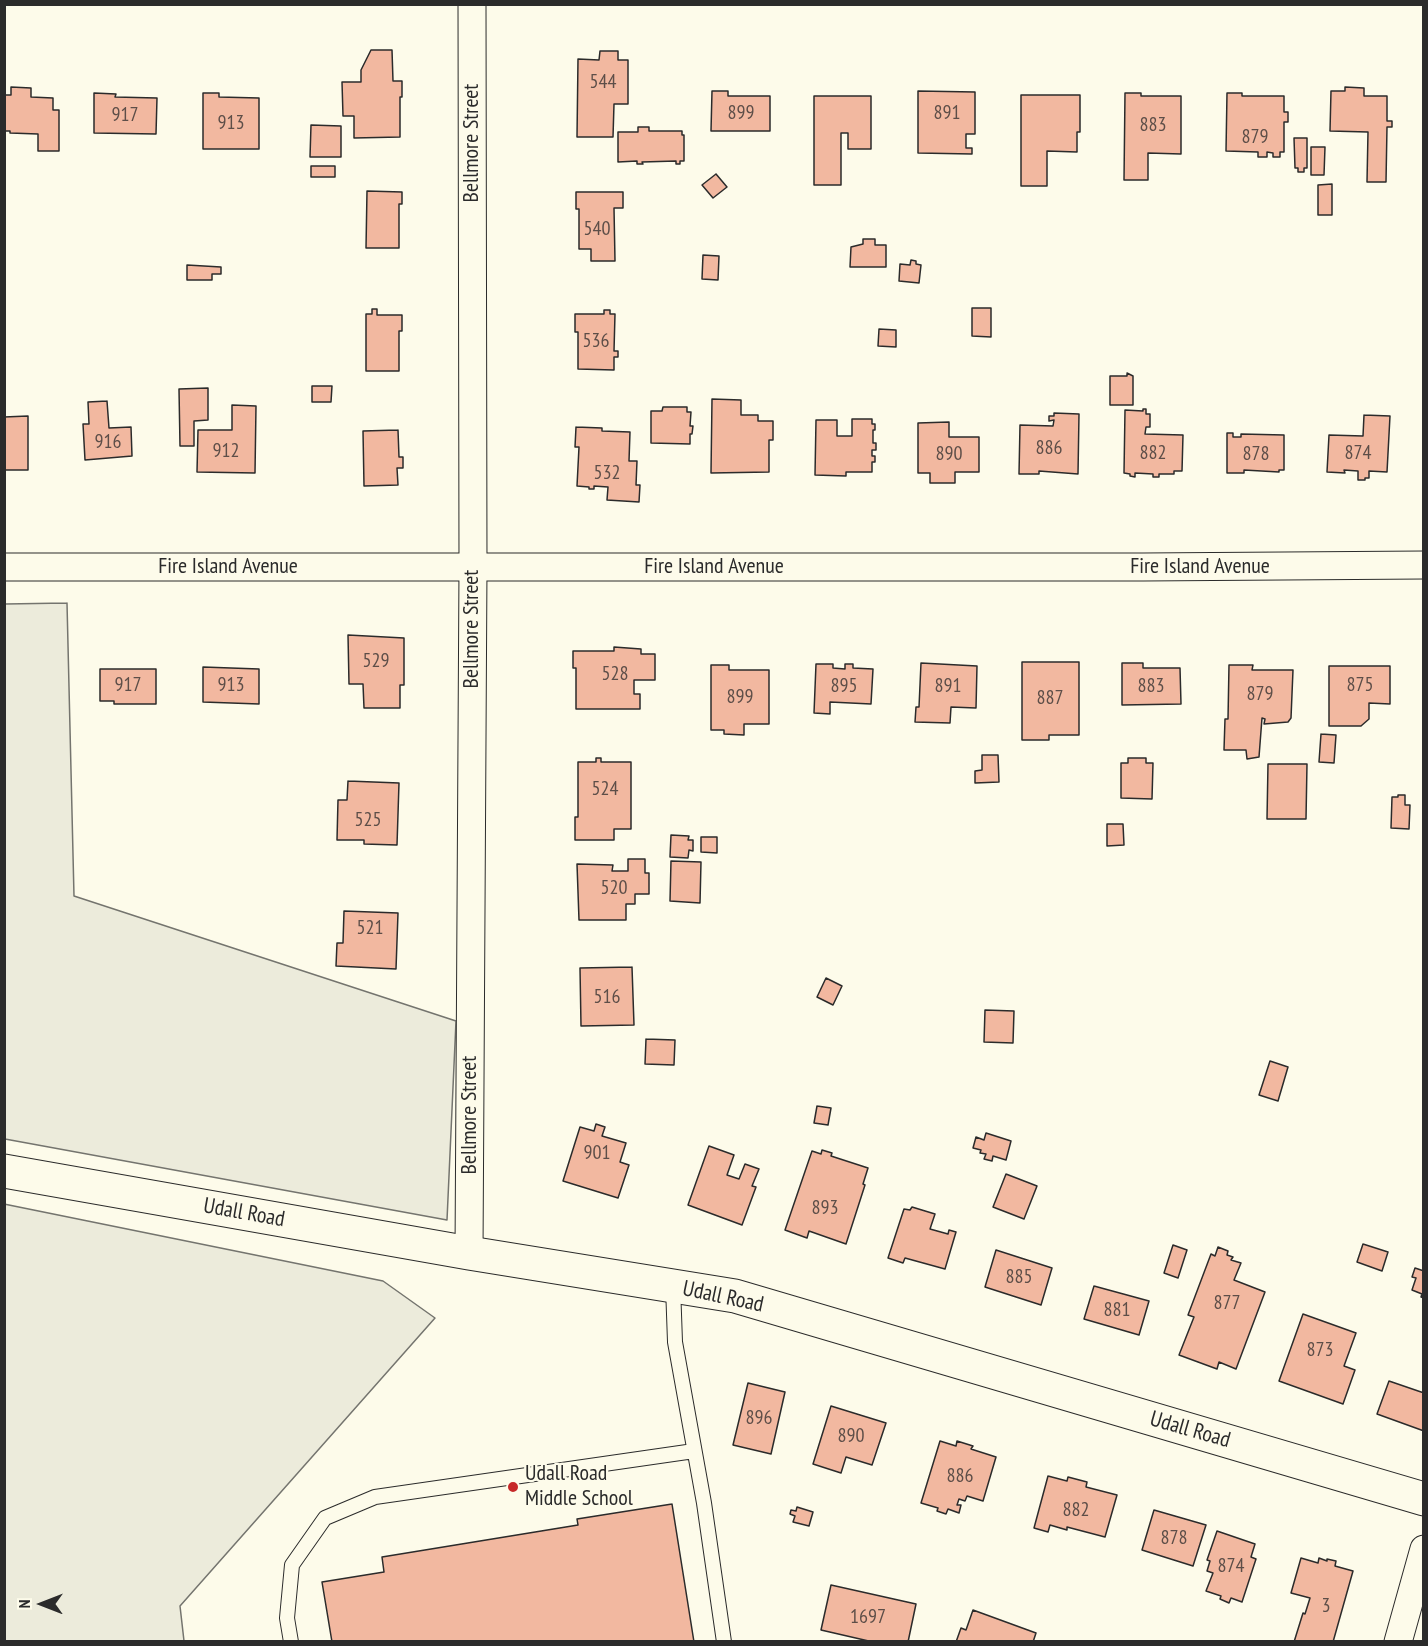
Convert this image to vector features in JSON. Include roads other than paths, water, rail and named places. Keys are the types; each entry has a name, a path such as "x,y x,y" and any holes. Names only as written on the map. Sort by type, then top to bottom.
{"street":[{"name":"Bellmore Street","path":"469,1253 473,567 472,4"},
{"name":"Fire Island Avenue","path":"4,567 1424,566"},
{"name":"Udall Road","path":"4,1171 469,1253 735,1296 1424,1499"},
{"path":"1398,1641 1424,1549"}],"lane":[{"path":"673,1286 675,1342 724,1641"},
{"path":"291,1641 287,1618 292,1565 324,1518 375,1497 694,1451"}],"place":[{"name":"Udall Road Middle School","path":"513,1487"}]}
